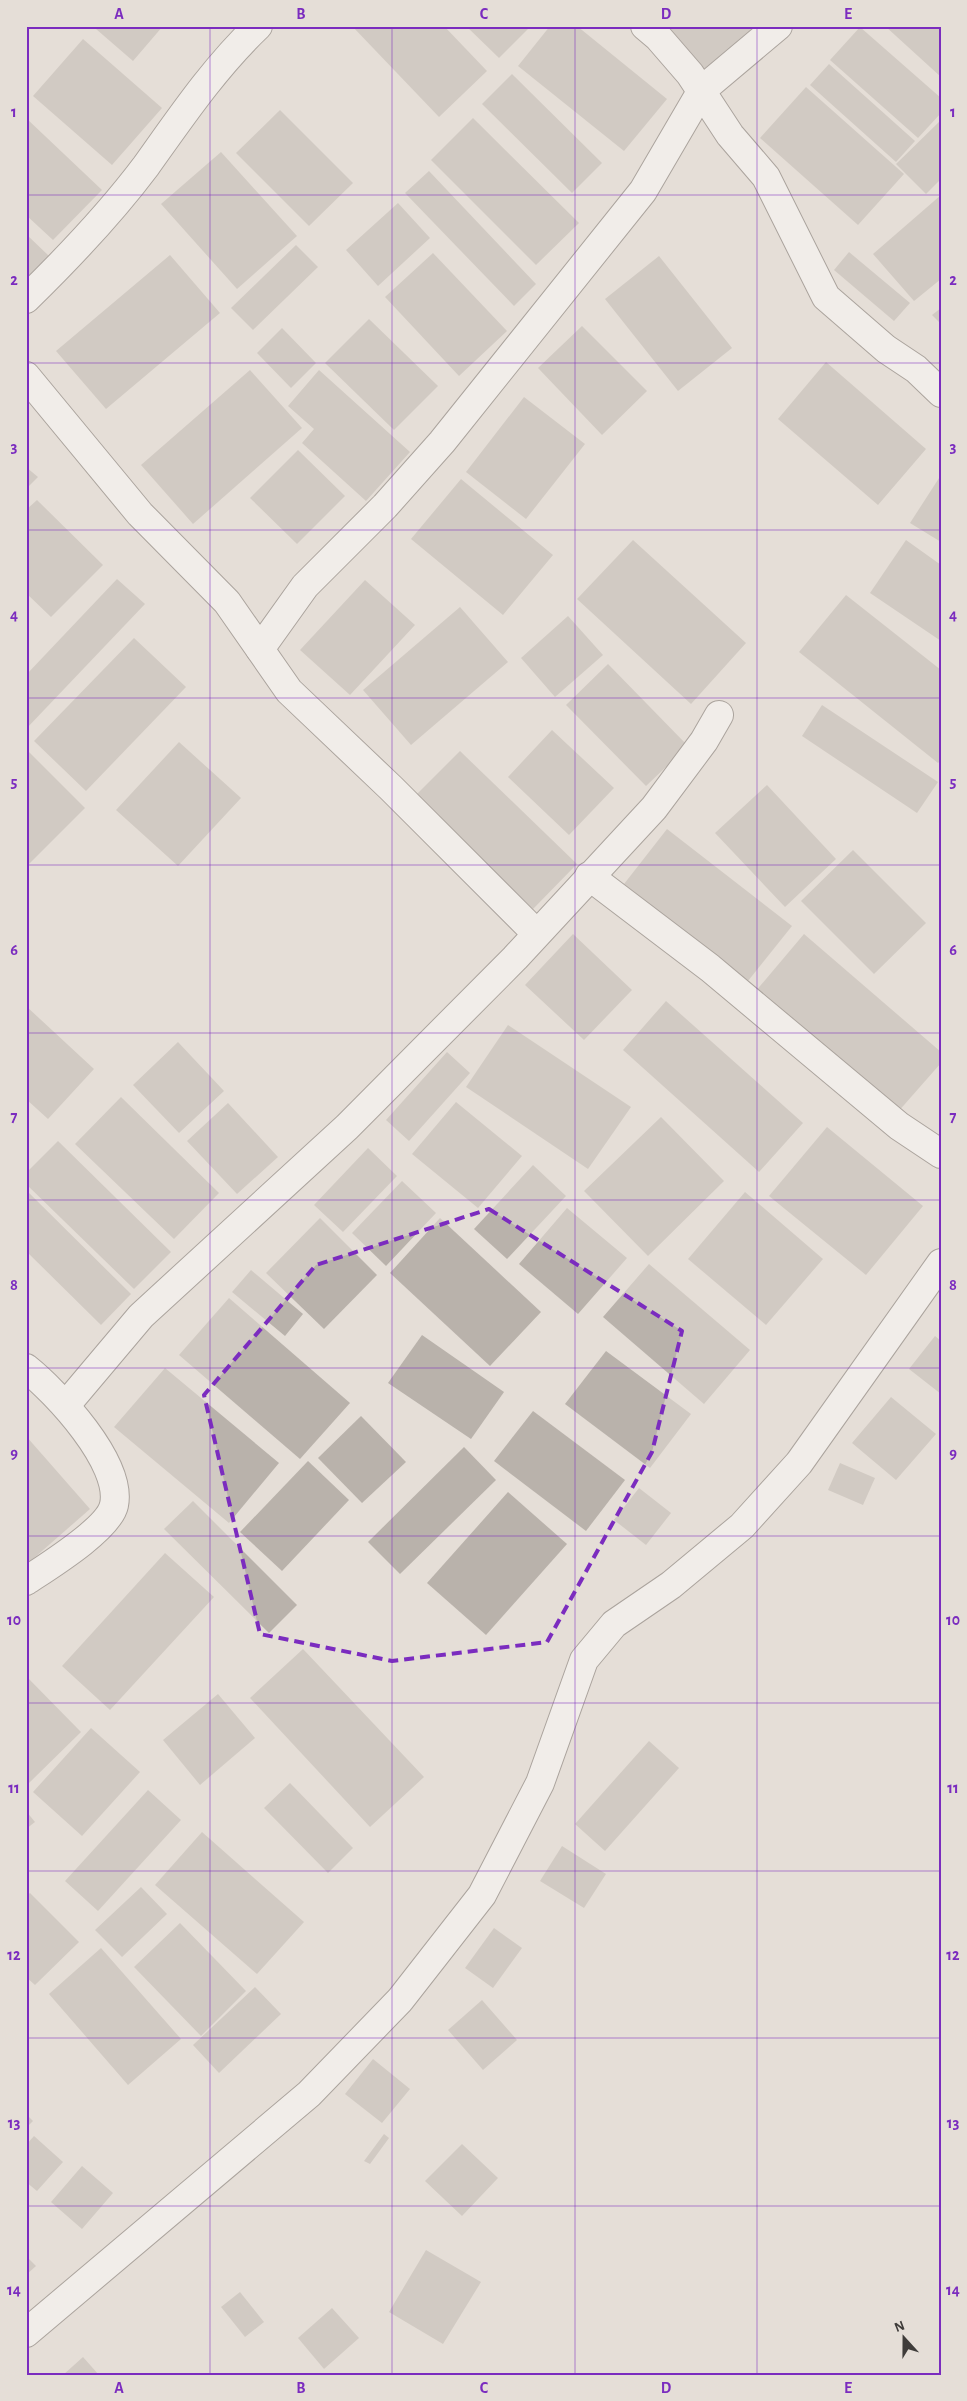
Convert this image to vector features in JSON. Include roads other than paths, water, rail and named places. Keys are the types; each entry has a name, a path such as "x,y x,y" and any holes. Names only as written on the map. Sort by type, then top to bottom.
{"street":[{"path":"26,299 85,241 145,167 192,100 239,44 258,26"},
{"path":"645,26 658,37 702,90 730,135 766,177 826,297 886,349 916,369 941,393"},
{"path":"260,648 305,586 385,506 442,442 638,199 702,90 778,26"},
{"path":"26,376 140,514 227,602 289,691 391,788 536,933"},
{"path":"66,1405 141,1316 347,1127 484,990 654,808 704,741 719,715"},
{"path":"589,876 710,968 899,1126 941,1154"},
{"path":"26,2333 309,2094 400,2000 482,1895 540,1783 584,1660 614,1624 671,1585 742,1526 799,1463 941,1263"},
{"path":"26,1368 66,1405 97,1447 113,1482 114,1506 96,1530 79,1545 26,1582"}]}
